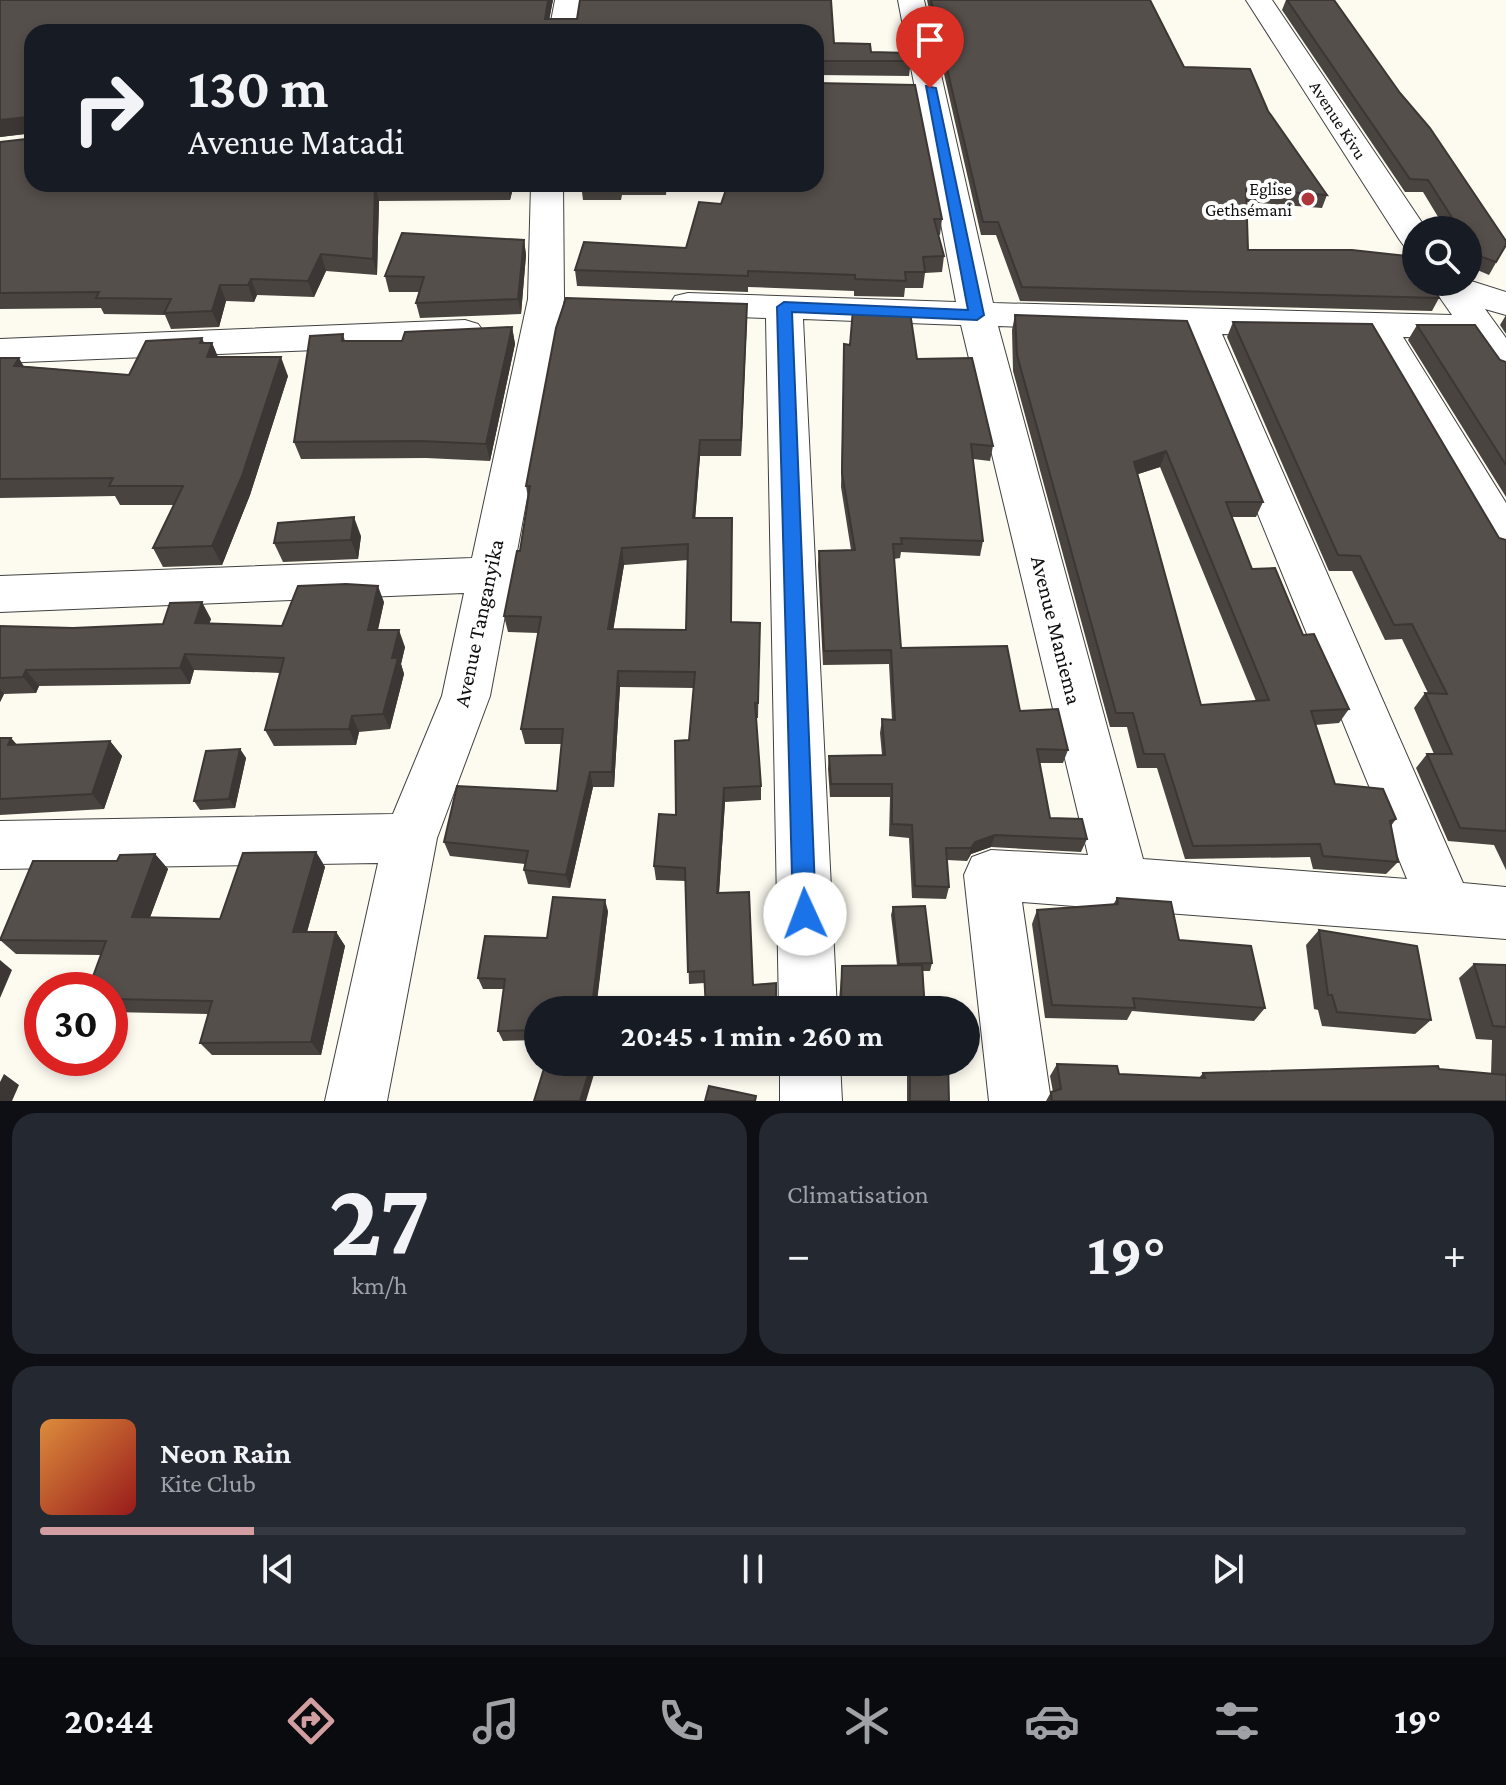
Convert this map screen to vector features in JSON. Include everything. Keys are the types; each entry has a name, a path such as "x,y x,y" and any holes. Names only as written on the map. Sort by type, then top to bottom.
{"street":[{"path":"564,24 568,0"},
{"name":"Avenue Maniema","path":"911,0 916,88 1122,883"},
{"name":"Avenue Kivu","path":"1259,0 1402,218"},
{"name":"Avenue Tanganyika","path":"356,1101 410,838 466,696 533,317 546,192"},
{"path":"1466,296 1493,315 1506,365"},
{"path":"657,303 1378,326 1493,315"},
{"path":"784,307 808,996"},
{"path":"0,351 533,317"},
{"path":"1198,322 1447,909"},
{"path":"1378,326 1506,540"},
{"path":"0,594 489,575"},
{"path":"0,845 410,838"},
{"path":"1020,1101 991,875 1506,913"},
{"path":"810,1076 811,1101"}],"building":[{"path":"0,0 548,0 545,19 577,19 580,0 831,0 834,43 870,44 871,52 909,53 911,61 824,61 824,24 24,24 24,117 0,120"},
{"path":"931,0 1150,0 1184,67 1250,69 1268,111 1327,195 1246,189 1248,250 1352,250 1402,255 1402,296 1439,298 1022,287 998,222 983,222"},
{"path":"1287,0 1334,0 1400,93 1430,128 1506,241 1496,262 1482,257 1482,216 1451,216 1428,180 1410,179"},
{"path":"824,83 915,85 942,219 934,219 944,256 923,257 925,272 905,272 906,281 855,279 855,275 748,271 748,276 575,270 584,242 686,248 699,202 721,204 725,192 824,192"},
{"path":"24,139 24,192 375,192 373,259 321,254 308,281 251,279 248,285 220,285 212,311 164,313 171,299 96,298 99,292 0,293 0,142"},
{"path":"402,233 524,240 518,299 416,303 424,277 385,276"},
{"path":"566,298 747,304 741,440 700,440 693,518 732,518 731,622 760,623 758,703 755,703 761,786 724,788 717,893 749,892 753,985 776,983 776,996 705,996 704,971 688,972 685,868 654,866 659,814 676,815 675,741 689,740 695,672 618,671 612,772 590,772 566,875 524,870 528,851 444,842 457,786 557,791 563,729 521,729 541,617 504,616 517,551 520,551 530,486 526,486 556,328","holes":["688,544 686,630 608,629 622,548"]},
{"path":"853,309 910,312 917,359 972,358 993,446 971,444 983,541 901,538 902,544 893,544 901,648 1007,646 1020,711 1058,709 1068,750 1037,749 1050,818 1082,819 1087,839 995,835 975,842 971,848 946,848 949,887 915,886 912,825 892,824 892,784 831,784 829,756 885,755 882,719 895,720 891,650 824,651 819,551 855,550 842,473 844,344 850,345"},
{"path":"1015,315 1187,321 1263,502 1226,502 1252,569 1275,568 1303,635 1314,634 1349,709 1311,711 1335,784 1383,789 1396,819 1390,821 1398,862 1323,856 1320,844 1193,846 1164,754 1144,754 1133,713 1116,713 1017,355","holes":["1166,451 1269,700 1201,705 1134,462"]},
{"path":"1233,322 1372,324 1499,538 1506,540 1506,831 1460,828 1427,754 1452,754 1425,693 1447,694 1412,624 1394,625 1360,556 1338,555"},
{"path":"1417,325 1475,325 1500,360 1506,362 1506,465"},
{"path":"512,327 486,444 294,442 310,336 343,334 342,341 402,341 405,332"},
{"path":"202,338 200,343 212,343 207,357 281,357 242,476 212,546 153,548 183,486 109,486 113,478 0,479 0,358 19,358 14,366 129,375 146,341"},
{"path":"354,517 351,540 274,543 278,523"},
{"path":"298,586 378,586 368,630 399,630 392,658 398,658 383,714 352,716 349,729 265,730 284,658 185,654 180,668 26,670 23,677 0,678 0,626 73,628 163,624 170,603 202,602 195,623 282,626"},
{"path":"0,738 11,738 8,745 110,741 92,794 0,799"},
{"path":"240,749 229,799 194,801 206,751"},
{"path":"316,852 293,932 336,932 311,1042 200,1043 212,1001 128,999 128,972 95,972 106,941 0,940 33,861 117,861 120,855 155,854 132,917 220,919 243,853"},
{"path":"553,897 605,900 593,996 524,996 524,1030 498,1031 505,979 478,978 485,936 547,938"},
{"path":"1117,898 1171,902 1179,940 1251,946 1265,1008 1133,998 1135,1008 1052,1005 1037,910 1118,904"},
{"path":"925,906 932,963 899,964 893,907"},
{"path":"1319,930 1417,946 1431,1020 1337,1012 1332,995 1328,995"},
{"path":"1474,964 1506,965 1506,1027 1493,1026"},
{"path":"922,965 924,996 841,996 842,966"},
{"path":"1057,1064 1117,1066 1119,1074 1205,1078 1203,1073 1438,1066 1439,1069 1506,1075 1506,1101 1052,1101 1051,1092 1061,1089"},
{"path":"542,1076 588,1076 580,1101 534,1101"},
{"path":"910,1076 948,1076 949,1101 910,1101"},
{"path":"709,1086 756,1096 755,1101 705,1101"}],"place":[{"name":"Eglise Gethsémani","path":"1308,199"}],"route":[{"path":"805,914 784,307 977,315 930,88"}]}
